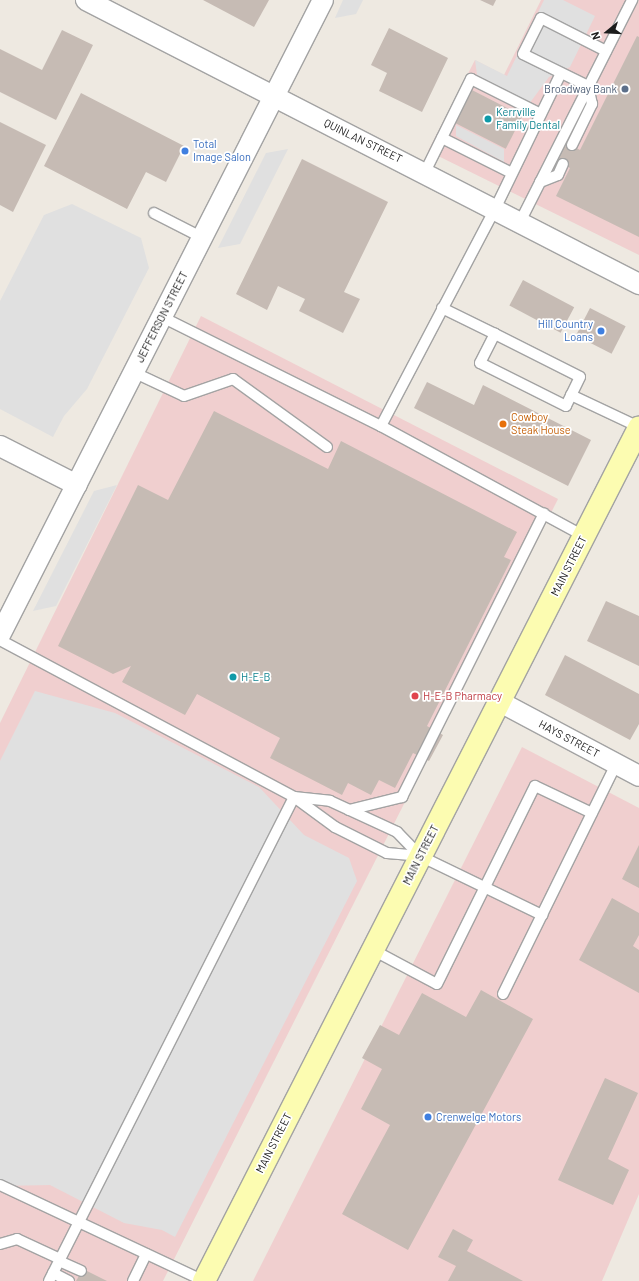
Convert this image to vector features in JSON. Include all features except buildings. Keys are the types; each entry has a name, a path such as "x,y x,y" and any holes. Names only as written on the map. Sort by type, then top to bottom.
{"main road":[{"name":"MAIN STREET","path":"204,1281 639,428"}],"street":[{"name":"QUINLAN STREET","path":"86,0 274,97 425,172 639,284"},
{"name":"JEFFERSON STREET","path":"0,634 324,0"},
{"path":"0,446 77,485"},
{"name":"HAYS STREET","path":"500,702 639,776"}],"lane":[{"path":"520,222 606,51 634,3"},
{"path":"588,86 523,54 541,18 606,51"},
{"path":"381,426 495,209 561,73"},
{"path":"425,172 471,79 541,114"},
{"path":"572,145 592,104 588,86"},
{"path":"442,138 512,173"},
{"path":"540,182 558,175 563,164"},
{"path":"154,213 203,238"},
{"path":"442,308 494,334 580,377 566,406 480,363 494,334"},
{"path":"162,317 381,426 584,536"},
{"path":"133,372 184,396 233,379 327,447"},
{"path":"571,395 639,428"},
{"path":"349,810 402,797 544,514"},
{"path":"0,640 294,797 335,827 387,853 420,856 486,886 542,914"},
{"path":"503,994 616,764"},
{"path":"373,950 437,984 535,786 592,813"},
{"path":"294,797 330,801 397,832 420,856"},
{"path":"69,1281 51,1277 294,797"},
{"path":"0,1185 204,1281"},
{"path":"0,1244 16,1239 81,1271"},
{"path":"133,1281 146,1254"}],"shaded area":[{"path":"343,0 363,0 356,14 335,18"},
{"path":"541,0 639,0 639,255 428,151 475,60 504,75"},
{"path":"544,0 563,0 595,16 570,67 549,77 529,104 477,75 475,60 507,76"},
{"path":"456,125 504,149 504,162 456,136"},
{"path":"288,149 240,244 218,248 266,153"},
{"path":"72,204 141,238 149,268 87,389 64,416 53,437 0,409 0,301 44,215"},
{"path":"201,316 558,499 163,1281 0,1281 0,723"},
{"path":"117,485 56,606 33,611 94,491"},
{"path":"35,691 115,713 259,787 304,835 349,858 357,881 175,1237 162,1230 124,1223 50,1185 0,1186 0,761"},
{"path":"522,747 639,808 639,1194 602,1281 253,1281"}],"place":[{"name":"Broadway Bank","path":"625,89"},
{"name":"Kerrville Family Dental","path":"488,119"},
{"name":"Total Image Salon","path":"185,151"},
{"name":"Hill Country Loans","path":"601,331"},
{"name":"Cowboy Steak House","path":"503,424"},
{"name":"H-E-B","path":"233,677"},
{"name":"H-E-B Pharmacy","path":"415,696"},
{"name":"Crenwelge Motors","path":"428,1117"}]}
